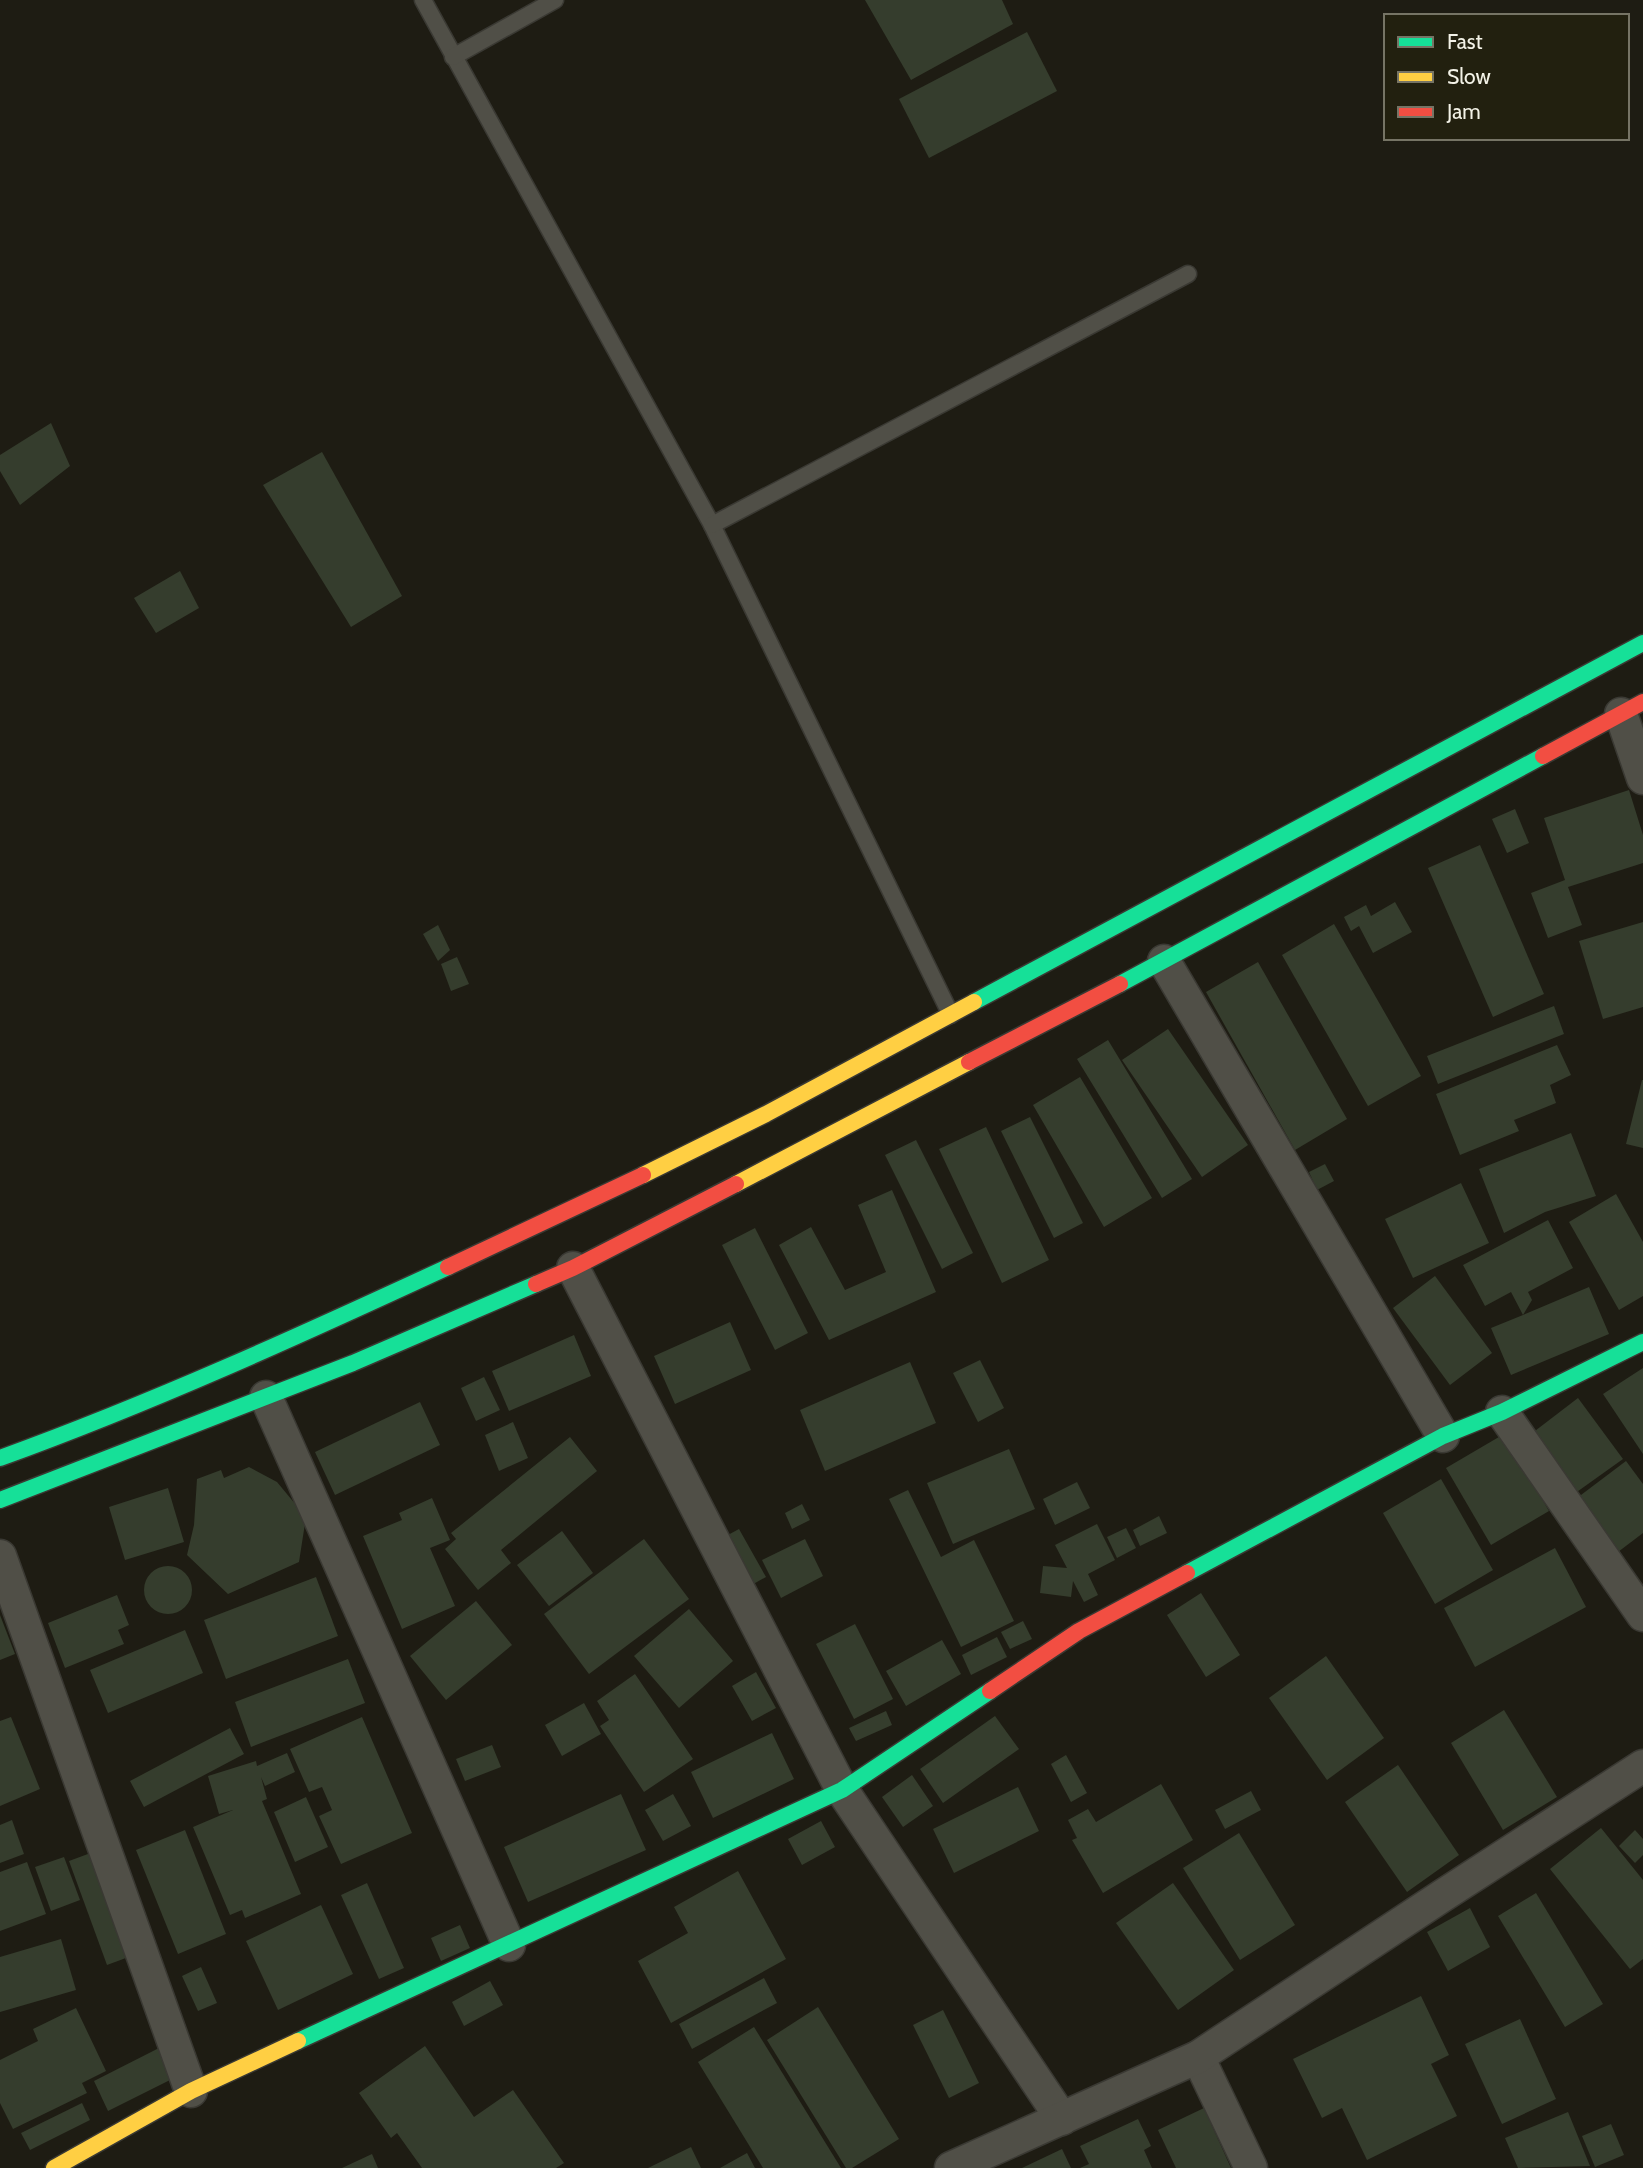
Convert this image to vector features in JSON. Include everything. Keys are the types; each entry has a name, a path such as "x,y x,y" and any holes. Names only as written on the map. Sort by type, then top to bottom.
{"main road":[{"path":"0,1458 81,1428 340,1317 551,1220 766,1114 1643,643"},
{"path":"0,1500 353,1363 573,1268 1164,961 1632,708"},
{"path":"57,2168 191,2091 842,1790 1079,1631 1443,1436 1502,1412 1643,1342"}],"street":[{"path":"1632,708 1643,778"},
{"path":"1164,961 1443,1436"},
{"path":"573,1268 842,1790 1062,2119"},
{"path":"266,1397 509,1945"},
{"path":"1502,1412 1643,1615"},
{"path":"0,1556 191,2091"},
{"path":"951,2168 1198,2057 1643,1766"},
{"path":"1198,2057 1251,2168"}],"lane":[{"path":"424,0 712,525 951,1015"},
{"path":"453,57 555,0"},
{"path":"712,525 1188,274"}],"building":[{"path":"865,0 1002,0 1013,24 911,80"},
{"path":"1027,32 1057,91 929,158 899,99"},
{"path":"51,423 70,466 20,505 0,471 0,455"},
{"path":"322,452 402,596 351,627 263,485"},
{"path":"180,571 199,608 156,633 134,598"},
{"path":"1629,790 1643,835 1643,863 1568,887 1582,925 1548,938 1531,893 1565,880 1544,818"},
{"path":"1515,809 1529,843 1507,853 1492,819"},
{"path":"1480,845 1544,994 1493,1017 1428,868"},
{"path":"1395,902 1412,932 1373,953 1359,926 1351,931 1344,917 1366,905 1371,916"},
{"path":"1643,922 1643,1007 1603,1019 1579,941"},
{"path":"1334,924 1421,1076 1368,1106 1282,955"},
{"path":"438,925 450,950 438,961 423,934"},
{"path":"457,957 469,984 451,991 441,964"},
{"path":"1258,962 1347,1119 1295,1150 1206,992"},
{"path":"1554,1006 1564,1034 1438,1084 1427,1056"},
{"path":"1168,1029 1248,1145 1202,1177 1122,1060"},
{"path":"1108,1040 1192,1179 1162,1198 1077,1059"},
{"path":"1557,1045 1571,1075 1550,1085 1556,1103 1514,1120 1519,1131 1460,1155 1436,1094"},
{"path":"1080,1077 1152,1198 1104,1227 1033,1105"},
{"path":"1643,1080 1643,1148 1626,1144"},
{"path":"1030,1117 1083,1223 1054,1238 1001,1131"},
{"path":"986,1127 1049,1260 1002,1283 939,1149"},
{"path":"1571,1133 1596,1196 1545,1212 1504,1233 1479,1169"},
{"path":"916,1140 973,1253 942,1269 885,1155"},
{"path":"1325,1164 1334,1181 1317,1190 1309,1172"},
{"path":"1461,1183 1489,1243 1413,1278 1385,1219"},
{"path":"892,1190 936,1292 829,1340 779,1245 811,1227 845,1290 886,1272 858,1205"},
{"path":"1616,1194 1643,1242 1643,1296 1619,1310 1569,1222"},
{"path":"1548,1220 1573,1268 1528,1292 1532,1300 1523,1315 1511,1292 1485,1306 1463,1265"},
{"path":"755,1228 808,1333 775,1350 722,1245"},
{"path":"1435,1276 1492,1353 1450,1385 1393,1308"},
{"path":"1589,1287 1609,1334 1511,1375 1491,1328"},
{"path":"730,1322 751,1370 675,1404 654,1356"},
{"path":"574,1335 591,1376 509,1411 492,1371"},
{"path":"980,1360 1004,1408 978,1422 953,1373"},
{"path":"910,1362 936,1423 825,1471 800,1410"},
{"path":"1643,1368 1643,1454 1603,1394"},
{"path":"484,1377 500,1410 476,1421 461,1388"},
{"path":"1578,1398 1623,1459 1574,1494 1531,1434"},
{"path":"420,1402 440,1445 335,1495 315,1452"},
{"path":"513,1422 528,1458 499,1471 485,1435"},
{"path":"1504,1434 1549,1511 1491,1545 1446,1468"},
{"path":"570,1437 597,1471 501,1550 511,1563 478,1590 445,1549 456,1539 451,1533"},
{"path":"1009,1449 1035,1509 953,1544 927,1483"},
{"path":"1626,1461 1643,1484 1643,1533 1618,1552 1577,1498"},
{"path":"249,1467 277,1482 306,1517 299,1562 228,1594 187,1555 194,1525 197,1479 221,1470 224,1478"},
{"path":"1441,1479 1493,1570 1435,1604 1383,1513"},
{"path":"1077,1482 1090,1508 1055,1525 1043,1499"},
{"path":"168,1488 184,1542 125,1560 109,1507"},
{"path":"908,1490 941,1557 974,1540 1014,1621 961,1647 889,1499"},
{"path":"432,1498 450,1540 430,1548 455,1606 402,1629 363,1536 402,1520 399,1513"},
{"path":"802,1504 810,1520 792,1529 785,1513"},
{"path":"1159,1516 1167,1533 1140,1546 1133,1530"},
{"path":"1097,1524 1115,1560 1088,1574 1098,1595 1084,1602 1073,1581 1071,1597 1040,1593 1043,1566 1067,1568 1055,1545"},
{"path":"1126,1528 1136,1548 1117,1558 1107,1537"},
{"path":"739,1529 766,1577 741,1591 715,1542"},
{"path":"562,1531 593,1573 549,1606 517,1565"},
{"path":"644,1539 689,1599 589,1674 544,1614"},
{"path":"805,1539 823,1576 781,1598 762,1560"},
{"path":"1555,1548 1586,1607 1475,1667 1444,1608"},
{"path":"168,1566 177,1567 185,1573 191,1581 191,1599 185,1607 177,1613 168,1614 159,1613 151,1607 145,1599 144,1590 145,1581 151,1573 159,1567"},
{"path":"316,1577 338,1636 226,1679 204,1620"},
{"path":"1201,1593 1240,1655 1206,1677 1167,1615"},
{"path":"117,1595 129,1625 118,1630 124,1644 65,1668 48,1623"},
{"path":"476,1601 512,1645 446,1700 410,1656"},
{"path":"689,1609 733,1661 679,1708 634,1656"},
{"path":"0,1615 15,1654 0,1660"},
{"path":"1023,1621 1032,1639 1010,1649 1001,1632"},
{"path":"855,1624 893,1699 854,1719 816,1644"},
{"path":"185,1630 203,1673 108,1713 90,1670"},
{"path":"997,1637 1007,1657 971,1675 962,1655"},
{"path":"942,1640 961,1674 906,1706 886,1671"},
{"path":"1326,1656 1384,1738 1327,1780 1269,1698"},
{"path":"348,1659 365,1703 251,1747 235,1702"},
{"path":"756,1672 776,1708 752,1721 732,1686"},
{"path":"635,1674 693,1759 644,1792 600,1726 609,1720 597,1701"},
{"path":"584,1703 601,1734 562,1756 545,1725"},
{"path":"1504,1710 1557,1797 1503,1830 1451,1743"},
{"path":"886,1711 892,1725 856,1741 849,1728"},
{"path":"995,1716 1019,1749 943,1803 920,1769"},
{"path":"11,1717 40,1789 0,1806 0,1721"},
{"path":"362,1717 412,1833 341,1864 319,1816 332,1810 322,1787 309,1792 290,1749"},
{"path":"230,1728 244,1754 144,1807 130,1781"},
{"path":"772,1733 794,1779 713,1818 691,1772"},
{"path":"492,1745 501,1767 465,1781 456,1759"},
{"path":"287,1753 295,1772 265,1786 261,1777 267,1799 262,1801 301,1894 245,1918 242,1910 230,1915 193,1827 233,1810 219,1814 208,1776 256,1761 257,1766"},
{"path":"1066,1755 1087,1793 1071,1802 1051,1764"},
{"path":"1398,1765 1459,1855 1407,1892 1345,1802"},
{"path":"912,1775 933,1806 903,1827 882,1797"},
{"path":"1161,1784 1193,1840 1103,1893 1072,1840 1077,1838 1068,1820 1088,1809 1096,1822"},
{"path":"1018,1787 1039,1831 954,1873 933,1829"},
{"path":"1251,1791 1261,1810 1225,1829 1215,1810"},
{"path":"621,1794 646,1850 528,1902 504,1847"},
{"path":"673,1794 691,1826 663,1841 645,1810"},
{"path":"306,1797 328,1847 295,1862 274,1812"},
{"path":"12,1820 24,1854 0,1863 0,1825"},
{"path":"821,1821 835,1847 802,1865 788,1839"},
{"path":"1601,1828 1643,1880 1643,1959 1630,1969 1550,1869"},
{"path":"185,1830 226,1934 178,1954 136,1850"},
{"path":"1635,1830 1643,1839 1643,1855 1635,1863 1619,1846"},
{"path":"1239,1833 1295,1925 1240,1960 1183,1868"},
{"path":"96,1851 134,1955 107,1965 69,1861"},
{"path":"64,1857 80,1900 51,1911 35,1867"},
{"path":"27,1862 46,1914 0,1931 0,1872"},
{"path":"738,1871 786,1959 671,2023 638,1961 688,1933 674,1907"},
{"path":"367,1883 404,1968 379,1979 341,1895"},
{"path":"1173,1883 1234,1970 1178,2010 1116,1923"},
{"path":"1536,1893 1603,2004 1565,2027 1498,1916"},
{"path":"321,1905 353,1974 278,2010 246,1941"},
{"path":"1470,1908 1490,1947 1448,1971 1427,1932"},
{"path":"460,1925 470,1948 441,1961 431,1938"},
{"path":"61,1939 76,1990 0,2012 0,1957"},
{"path":"201,1967 217,2003 198,2011 182,1976"},
{"path":"764,1978 777,2003 692,2049 679,2024"},
{"path":"490,1981 503,2005 464,2026 452,2002"},
{"path":"1421,1996 1449,2055 1431,2064 1457,2116 1367,2160 1342,2108 1322,2118 1293,2059"},
{"path":"818,2007 899,2139 852,2168 846,2168 767,2040"},
{"path":"76,2008 106,2071 82,2083 87,2093 13,2129 0,2103 0,2060 38,2041 33,2029"},
{"path":"943,2010 979,2083 949,2098 913,2025"},
{"path":"1520,2019 1556,2099 1502,2124 1465,2044"},
{"path":"754,2027 841,2168 763,2168 698,2062"},
{"path":"425,2046 474,2117 513,2090 564,2163 556,2168 422,2168 397,2133 391,2138 359,2093"},
{"path":"159,2048 174,2078 108,2111 94,2081"},
{"path":"82,2103 90,2120 30,2150 21,2133"},
{"path":"1204,2108 1231,2168 1176,2168 1158,2130"},
{"path":"1568,2112 1590,2166 1518,2168 1505,2138"},
{"path":"1138,2119 1151,2146 1144,2150 1152,2168 1080,2168 1089,2164 1080,2146"},
{"path":"1611,2124 1624,2155 1595,2167 1582,2136"},
{"path":"691,2147 701,2168 648,2168"},
{"path":"1062,2149 1071,2168 1022,2168"},
{"path":"747,2153 755,2168 720,2168"},
{"path":"372,2154 378,2168 342,2168"}],"traffic: fast":[{"path":"974,1002 1643,643"},
{"path":"1120,984 1543,756"},
{"path":"0,1458 170,1391 448,1267"},
{"path":"0,1500 353,1363 536,1284"},
{"path":"1187,1573 1443,1436 1502,1412 1643,1342"},
{"path":"298,2041 842,1790 990,1691"}],"traffic: slow":[{"path":"643,1175 766,1114 974,1002"},
{"path":"736,1184 969,1062"},
{"path":"54,2168 191,2091 298,2041"}],"traffic: jam":[{"path":"1543,756 1643,702"},
{"path":"969,1062 1120,984"},
{"path":"448,1267 643,1175"},
{"path":"536,1284 573,1268 736,1184"},
{"path":"990,1691 1079,1631 1187,1573"}]}
